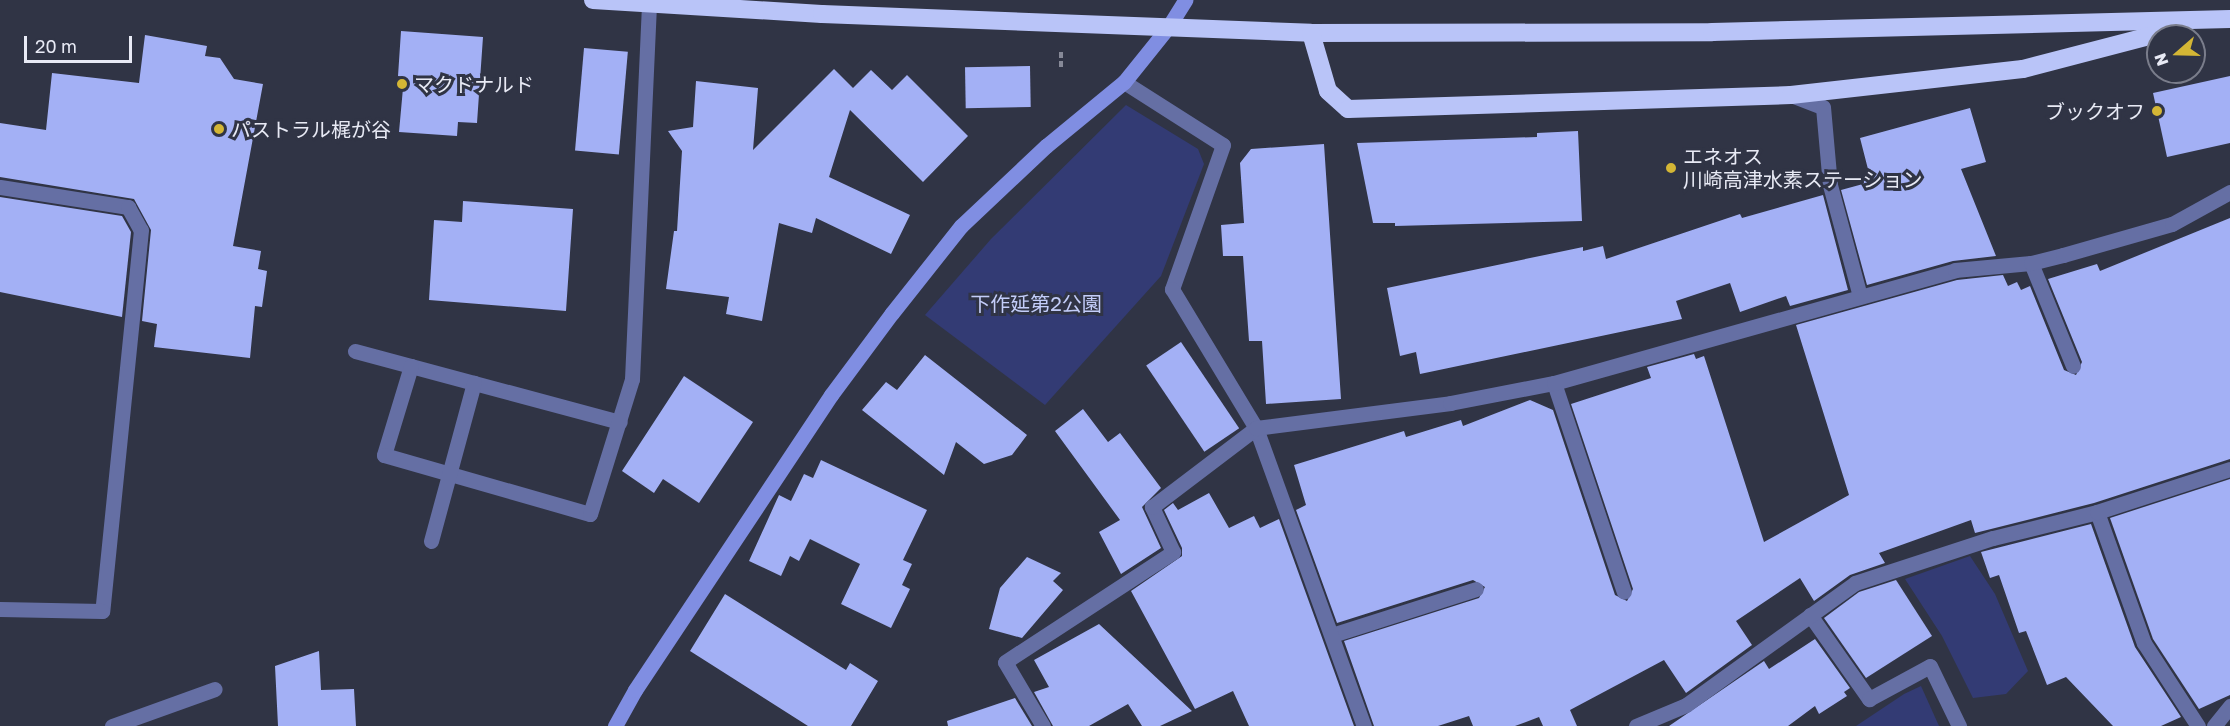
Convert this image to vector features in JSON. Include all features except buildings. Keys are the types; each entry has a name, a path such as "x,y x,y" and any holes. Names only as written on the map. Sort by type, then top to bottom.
{"highway":[{"path":"593,0 649,5 1311,33 1724,32 2230,19"},
{"path":"1311,33 1328,91 1347,109 1791,95 2023,69 2210,20"}],"street":[{"path":"615,726 634,690 831,395 892,313 961,226 1046,146 1124,82 1169,26 1185,0"},
{"path":"411,366 384,455 590,514 632,379 649,5"},
{"path":"1124,82 1223,145 1172,289 1256,428 1364,726"},
{"path":"1791,95 1822,108 1830,185 1860,296"},
{"path":"0,187 128,207 141,230 102,612 0,609"},
{"path":"1042,726 1005,662 1173,552 1152,507 1256,428 1450,403 1554,382 1955,270 2031,263 2172,224 2230,192"},
{"path":"2031,263 2073,366"},
{"path":"355,351 620,422"},
{"path":"1554,382 1624,592"},
{"path":"431,541 474,383"},
{"path":"1636,726 1686,705 1855,583 1993,538 2097,512 2230,469"},
{"path":"2097,512 2144,643 2198,726"},
{"path":"1332,635 1476,589"},
{"path":"1810,615 1869,699 1930,666 1959,726"},
{"path":"112,726 214,689"},
{"path":"2214,726 2230,706"}],"green space":[{"name":"下作延第2公園","path":"1126,105 1198,149 1204,164 1161,276 1045,405 925,315 991,239"},
{"path":"1970,556 1995,594 2028,671 2006,694 1973,698 1942,636 1905,579"},
{"path":"1921,686 1939,726 1856,726 1904,694"}],"place":[{"name":"マクドナルド","path":"402,84"},
{"name":"ブックオフ","path":"2157,111"},
{"name":"パストラル梶が谷","path":"219,129"},
{"name":"エネオス 川崎高津水素ステーション","path":"1671,168"}]}
